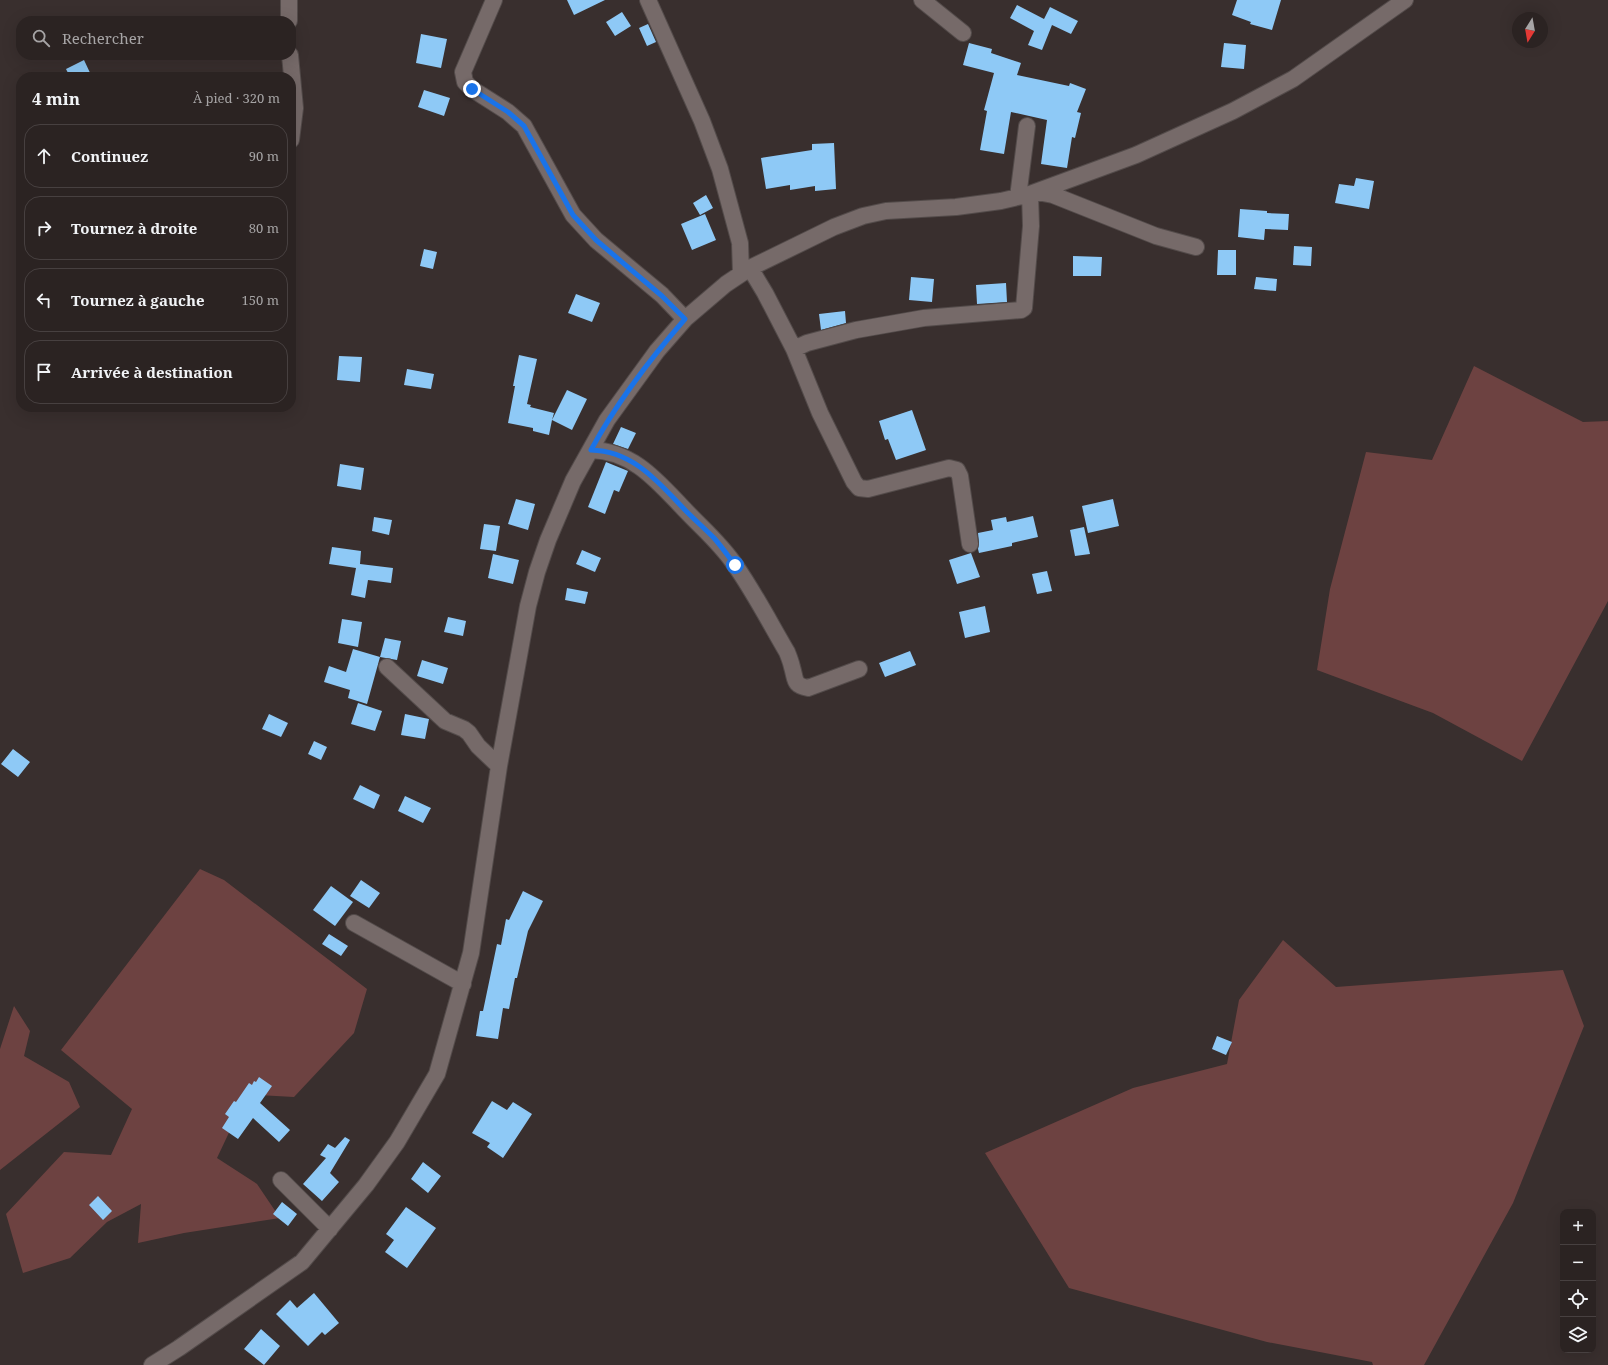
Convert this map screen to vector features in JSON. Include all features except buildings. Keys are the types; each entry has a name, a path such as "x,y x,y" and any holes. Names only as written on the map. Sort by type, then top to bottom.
{"street":[{"path":"289,0 289,16"},
{"path":"494,0 463,72 465,82 472,89 508,112 524,126 573,215 596,240 662,296 685,319"},
{"path":"648,0 702,121 720,169 746,271 765,293 794,349 820,413 854,482 859,488 868,489 949,468 957,470 960,476 970,544"},
{"path":"922,0 963,33"},
{"path":"152,1365 179,1348 302,1262 366,1185 397,1142 437,1074 471,953 499,766 528,606 537,572 548,540 573,481 607,420 652,357 685,319 726,284 746,271 834,227 862,216 886,211 956,207 1001,201 1028,194 1082,176 1136,155 1233,111 1293,79 1405,0"},
{"path":"290,60 292,72"},
{"path":"794,349 807,343 856,330 917,319 1021,310 1024,308 1031,226 1028,194 1027,126"},
{"path":"1028,194 1053,195 1156,236 1196,247"},
{"path":"591,450 609,452 644,469 660,482 686,512 715,539 735,565 787,652 795,681 800,686 808,688 859,669"},
{"path":"387,667 445,720 469,733 478,746 499,766"},
{"path":"354,923 463,984"},
{"path":"281,1180 330,1228"}],"shaded area":[{"path":"1474,366 1583,422 1608,421 1608,601 1522,761 1433,713 1317,670 1330,589 1366,452 1432,460"},
{"path":"200,869 224,880 367,989 354,1033 294,1097 258,1095 234,1122 217,1158 257,1184 280,1218 184,1233 138,1243 141,1204 107,1222 70,1258 23,1273 6,1214 64,1152 111,1155 132,1109 61,1050"},
{"path":"1283,940 1336,987 1563,970 1584,1026 1513,1203 1424,1365 1373,1365 1372,1362 1267,1342 1069,1288 985,1153 1133,1088 1227,1064 1239,1000"},
{"path":"14,1006 30,1031 24,1056 69,1082 80,1107 0,1170 0,1049"}],"route":[{"path":"472,89 508,112 524,126 573,215 596,240 662,296 685,319 657,351 607,420 591,450 609,452 644,469 660,482 686,512 715,539 735,565"}]}
